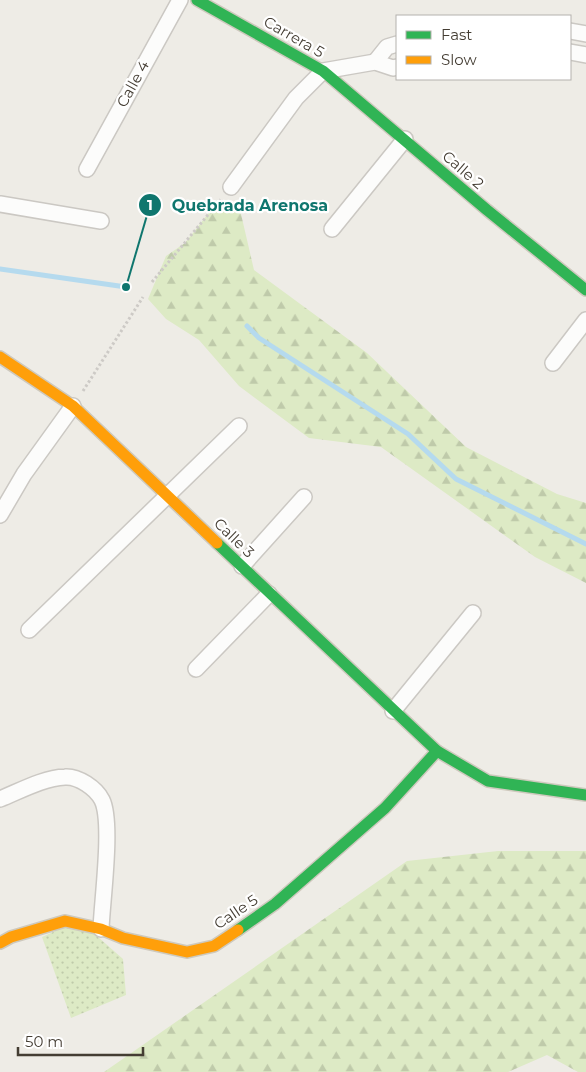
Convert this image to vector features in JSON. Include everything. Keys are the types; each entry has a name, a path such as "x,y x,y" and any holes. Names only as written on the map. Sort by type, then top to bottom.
{"street":[{"name":"Calle 4","path":"87,169 180,0"},
{"name":"Carrera 5","path":"197,0 323,71"},
{"path":"571,31 586,34"},
{"path":"375,62 388,46 396,44"},
{"path":"571,52 586,55"},
{"path":"231,187 296,98 323,71 375,62 393,68 396,66"},
{"name":"Calle 2","path":"323,71 487,210 586,290"},
{"path":"332,229 404,139"},
{"path":"0,204 101,221"},
{"path":"553,364 586,320"},
{"name":"Calle 3","path":"0,357 73,406 167,494 269,594 438,752 488,782 586,795"},
{"path":"0,515 24,474 73,406"},
{"path":"29,630 239,426"},
{"path":"242,566 304,497"},
{"path":"196,669 269,594"},
{"path":"393,711 473,613"},
{"name":"Calle 5","path":"0,943 11,937 65,921 101,929 123,938 188,952 214,946 275,904 327,859 385,808 438,752"},
{"path":"0,799 42,782 66,777 87,784 102,800 108,830 101,929"}],"path":[{"path":"152,282 231,187"},
{"path":"73,406 143,297"}],"green space":[{"path":"215,205 241,214 254,270 367,353 466,447 557,494 586,503 586,583 535,557 381,447 309,438 239,386 199,340 166,319 148,299 166,256 185,243"},
{"path":"498,851 586,851 586,1072 578,1072 547,1055 508,1072 104,1072 407,861"},
{"path":"62,928 89,929 123,959 126,995 71,1018 42,937"}],"waterway":[{"path":"0,269 126,287"},
{"path":"247,326 259,338 408,434 456,479 586,544"}],"traffic: fast":[{"path":"197,0 323,71 487,210 586,290"},
{"path":"217,543 437,751 488,781 586,795"},
{"path":"238,930 275,904 385,808 437,751"}],"traffic: slow":[{"path":"0,357 73,406 217,543"},
{"path":"0,943 11,937 65,921 101,929 123,938 187,952 214,946 238,930"}],"place":[{"name":"Quebrada Arenosa","path":"126,287"}]}
